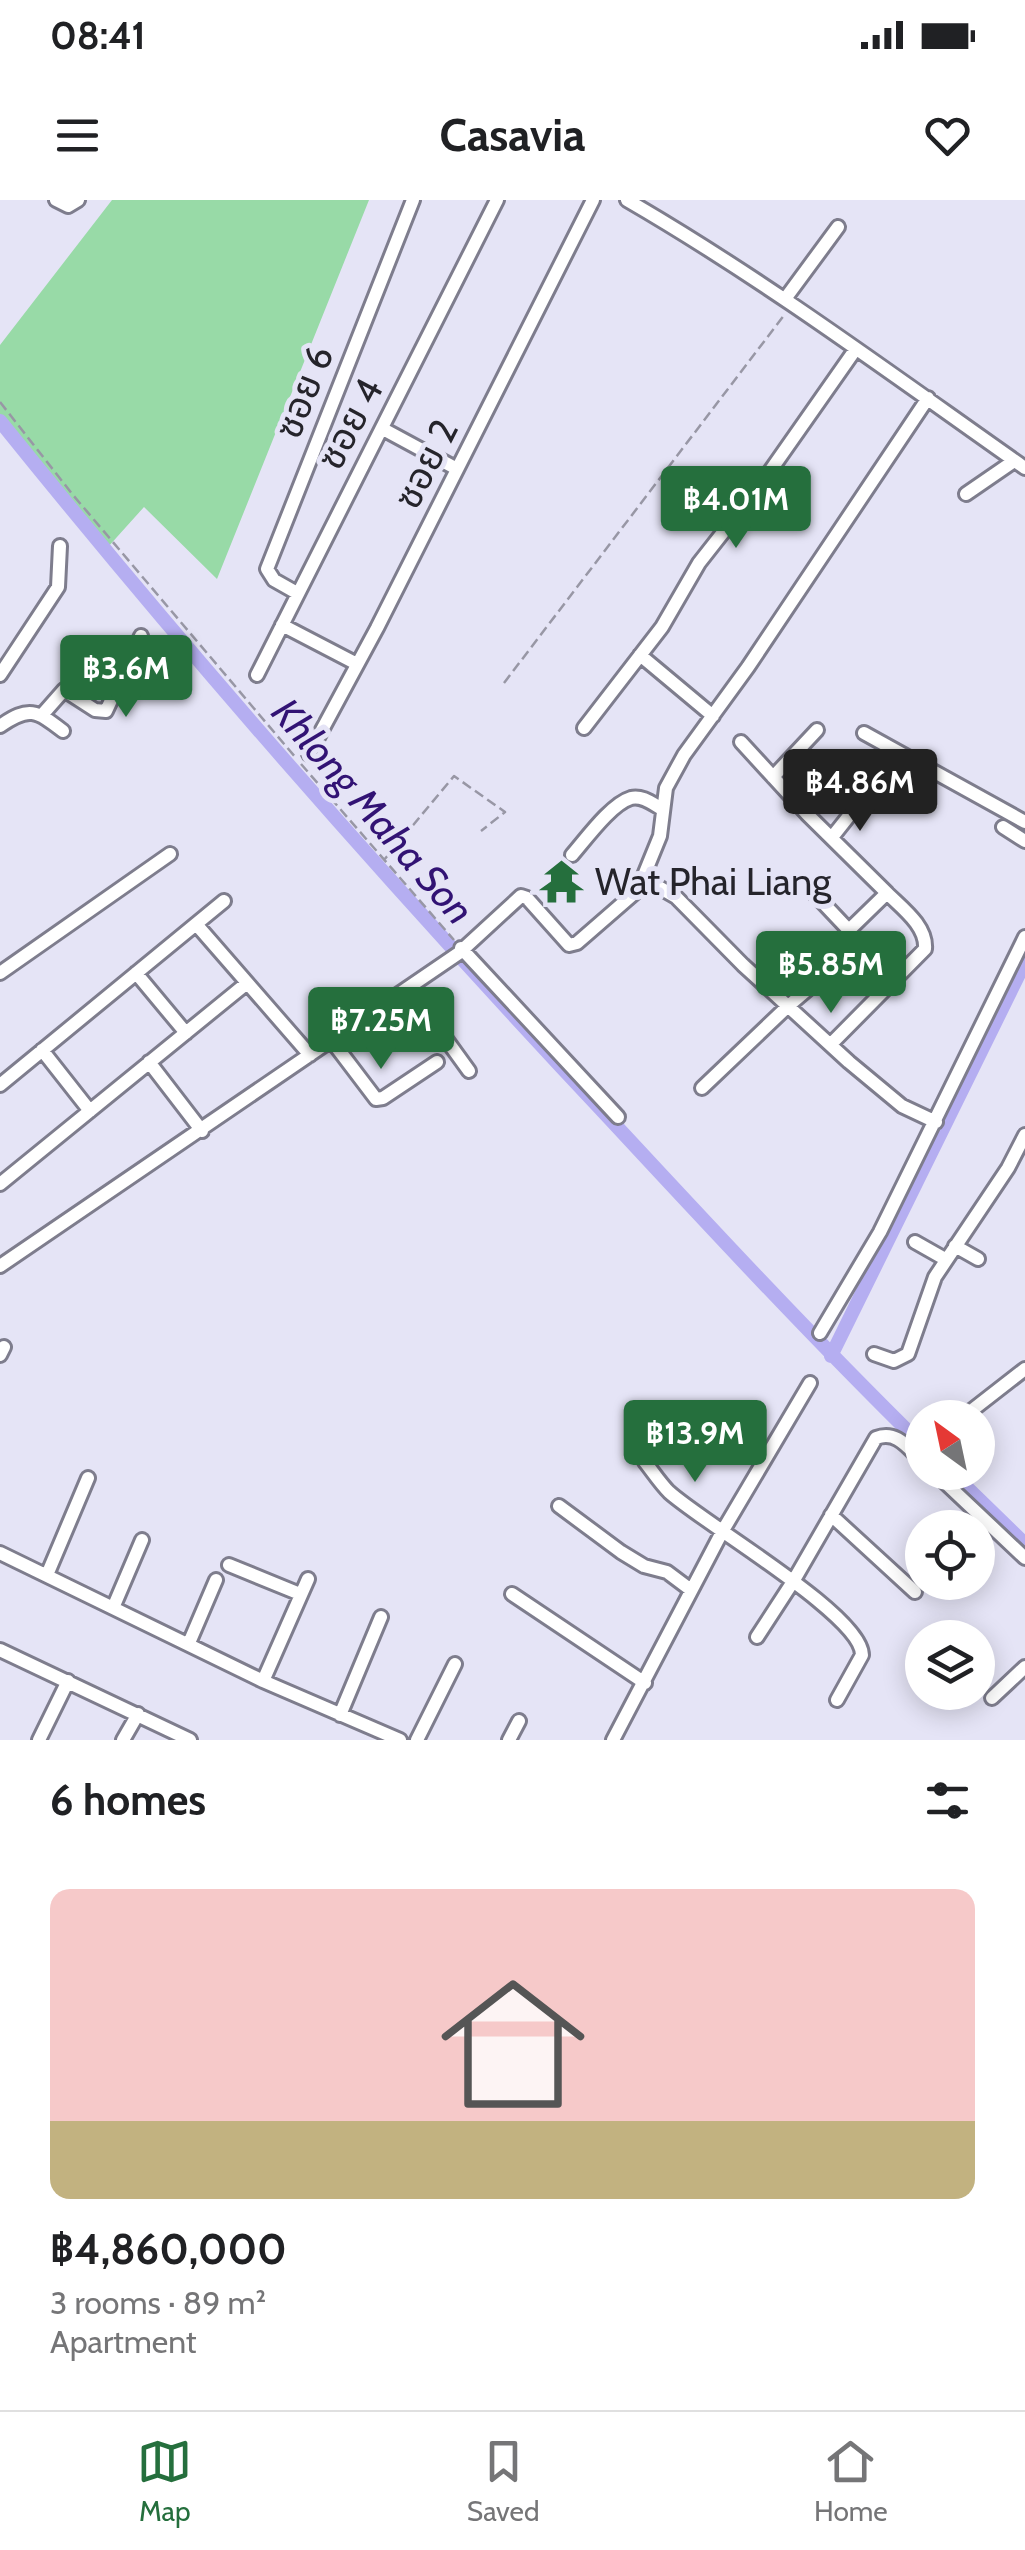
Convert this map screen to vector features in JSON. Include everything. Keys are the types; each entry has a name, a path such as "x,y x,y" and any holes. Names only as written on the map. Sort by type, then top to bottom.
{"street":[{"path":"56,200 68,206 78,200"},
{"name":"ซอย 6","path":"297,593 269,576 267,569 413,200"},
{"name":"ซอย 4","path":"257,675 497,200"},
{"name":"ซอย 2","path":"309,754 593,200"},
{"path":"627,200 789,302 1020,464 966,494"},
{"path":"789,302 838,227"},
{"path":"584,728 662,627 699,564 762,484 854,350"},
{"path":"0,1266 409,988 460,951 521,896 569,944 577,943 615,912 638,890 660,836 666,788 678,765 928,398"},
{"path":"383,429 457,469"},
{"path":"0,676 58,586 60,546"},
{"path":"282,625 357,664"},
{"path":"42,714 64,690 95,710 106,712 141,636"},
{"path":"640,655 714,716"},
{"path":"0,726 28,712 42,714 63,731"},
{"path":"773,778 816,730"},
{"path":"864,733 1025,822"},
{"path":"742,742 917,923 926,940 921,956 894,978 831,1044"},
{"path":"833,836 898,754"},
{"path":"572,855 601,821 630,798 642,798 662,809"},
{"path":"1003,827 1025,841"},
{"path":"0,973 170,854"},
{"path":"643,878 676,896 787,1007 902,1106 936,1122"},
{"path":"810,889 894,978"},
{"path":"849,930 887,893"},
{"path":"0,1085 224,901"},
{"path":"196,924 310,1054"},
{"path":"820,1333 880,1232 1025,937"},
{"path":"702,1088 861,944"},
{"path":"460,951 618,1117"},
{"path":"136,973 186,1032"},
{"path":"0,1184 247,983"},
{"path":"409,988 469,1071"},
{"path":"332,1041 376,1099 384,1098 437,1062"},
{"path":"42,1050 90,1112"},
{"path":"149,1062 202,1130"},
{"path":"874,1354 894,1361 908,1354 929,1291 945,1259 1008,1168 1025,1135"},
{"path":"915,1242 945,1259"},
{"path":"955,1246 978,1259"},
{"path":"986,1400 1025,1370"},
{"path":"613,1740 691,1590 810,1383"},
{"path":"757,1637 876,1438 896,1436 905,1445"},
{"path":"646,1462 671,1494 794,1580 862,1645 862,1655 837,1700"},
{"path":"47,1575 88,1478"},
{"path":"953,1490 1025,1558"},
{"path":"559,1506 621,1552 644,1566 667,1572 691,1590"},
{"path":"832,1515 905,1582"},
{"path":"113,1608 142,1540"},
{"path":"0,1552 263,1681 400,1740"},
{"path":"229,1564 300,1594"},
{"path":"263,1681 308,1579"},
{"path":"189,1644 216,1580"},
{"path":"512,1594 645,1682"},
{"path":"340,1715 381,1617"},
{"path":"1,1654 68,1681 190,1740"},
{"path":"417,1740 455,1664"},
{"path":"995,1695 1025,1667"},
{"path":"39,1740 68,1681"},
{"path":"124,1740 138,1714"},
{"path":"509,1740 519,1721"}],"path":[{"path":"504,683 789,302"},
{"path":"0,402 86,510 460,951"},
{"path":"384,860 454,776 505,812 481,832"}],"green space":[{"path":"112,200 369,200 217,579 144,507 108,547 0,414 0,345"}],"waterway":[{"name":"Khlong Maha Son","path":"0,421 297,775 451,947 763,1283 905,1428"},
{"path":"831,1356 1025,962"},
{"name":"Khlong Maha Son","path":"970,1490 1025,1544"}],"place":[{"name":"Wat Phai Liang","path":"562,882"}]}
